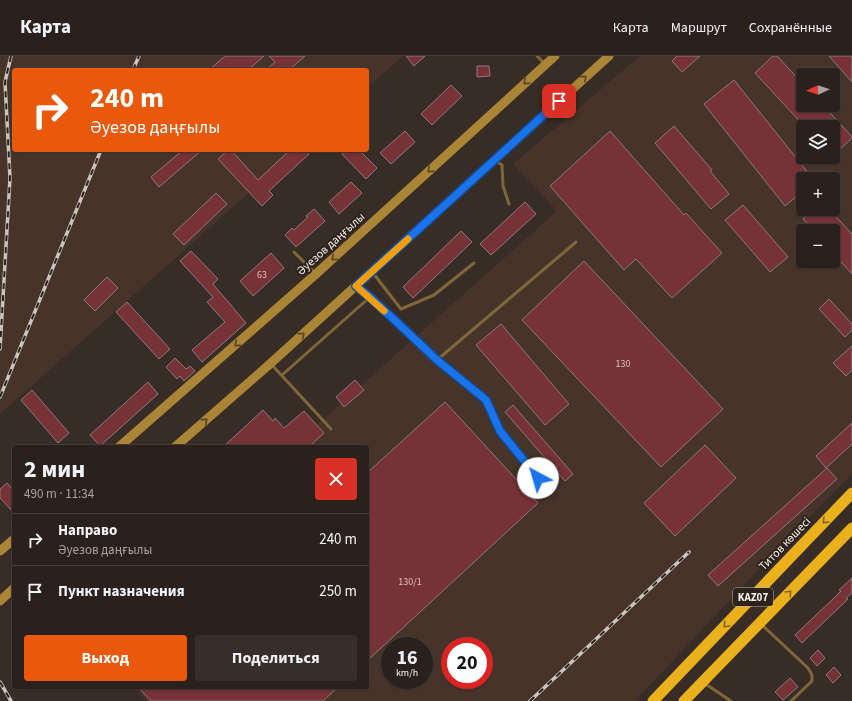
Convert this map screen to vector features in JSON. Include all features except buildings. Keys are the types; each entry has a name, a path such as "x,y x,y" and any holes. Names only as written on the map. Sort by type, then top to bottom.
{"highway":[{"name":"Титов көшесі","path":"653,701 852,493"},
{"name":"KAZ07","path":"684,701 852,528"}],"main road":[{"name":"Әуезов даңғылы","path":"121,445 316,274 555,56"},
{"path":"177,445 372,272 609,56"},
{"path":"0,551 12,541"},
{"path":"0,601 12,590"}],"lane":[{"path":"537,56 545,65"},
{"path":"495,160 502,165 503,186 509,204"},
{"path":"437,360 576,242"},
{"path":"294,252 316,274"},
{"path":"372,272 401,309 434,295 474,263"},
{"path":"356,286 370,297 437,360 486,400 500,431 538,478"},
{"path":"282,375 370,297"},
{"path":"271,363 331,429"},
{"path":"760,622 808,668 812,675 812,681 791,701"},
{"path":"702,682 731,701"}],"shaded area":[{"path":"0,56 403,56 369,86 369,68 12,68 12,152 295,152 0,414"},
{"path":"640,56 852,56 852,474 779,548 635,701 146,701 136,689 369,689 369,445 294,445 557,211 513,164"}],"railway":[{"path":"0,349 10,178 5,82 11,56"},
{"path":"134,68 139,56"},
{"path":"0,397 100,152"},
{"path":"530,701 689,552"},
{"path":"0,682 11,701"}],"slow traffic":[{"path":"384,311 356,286 408,239"}],"route":[{"path":"538,478 500,431 486,400 437,360 370,297 356,286 559,101"}]}
